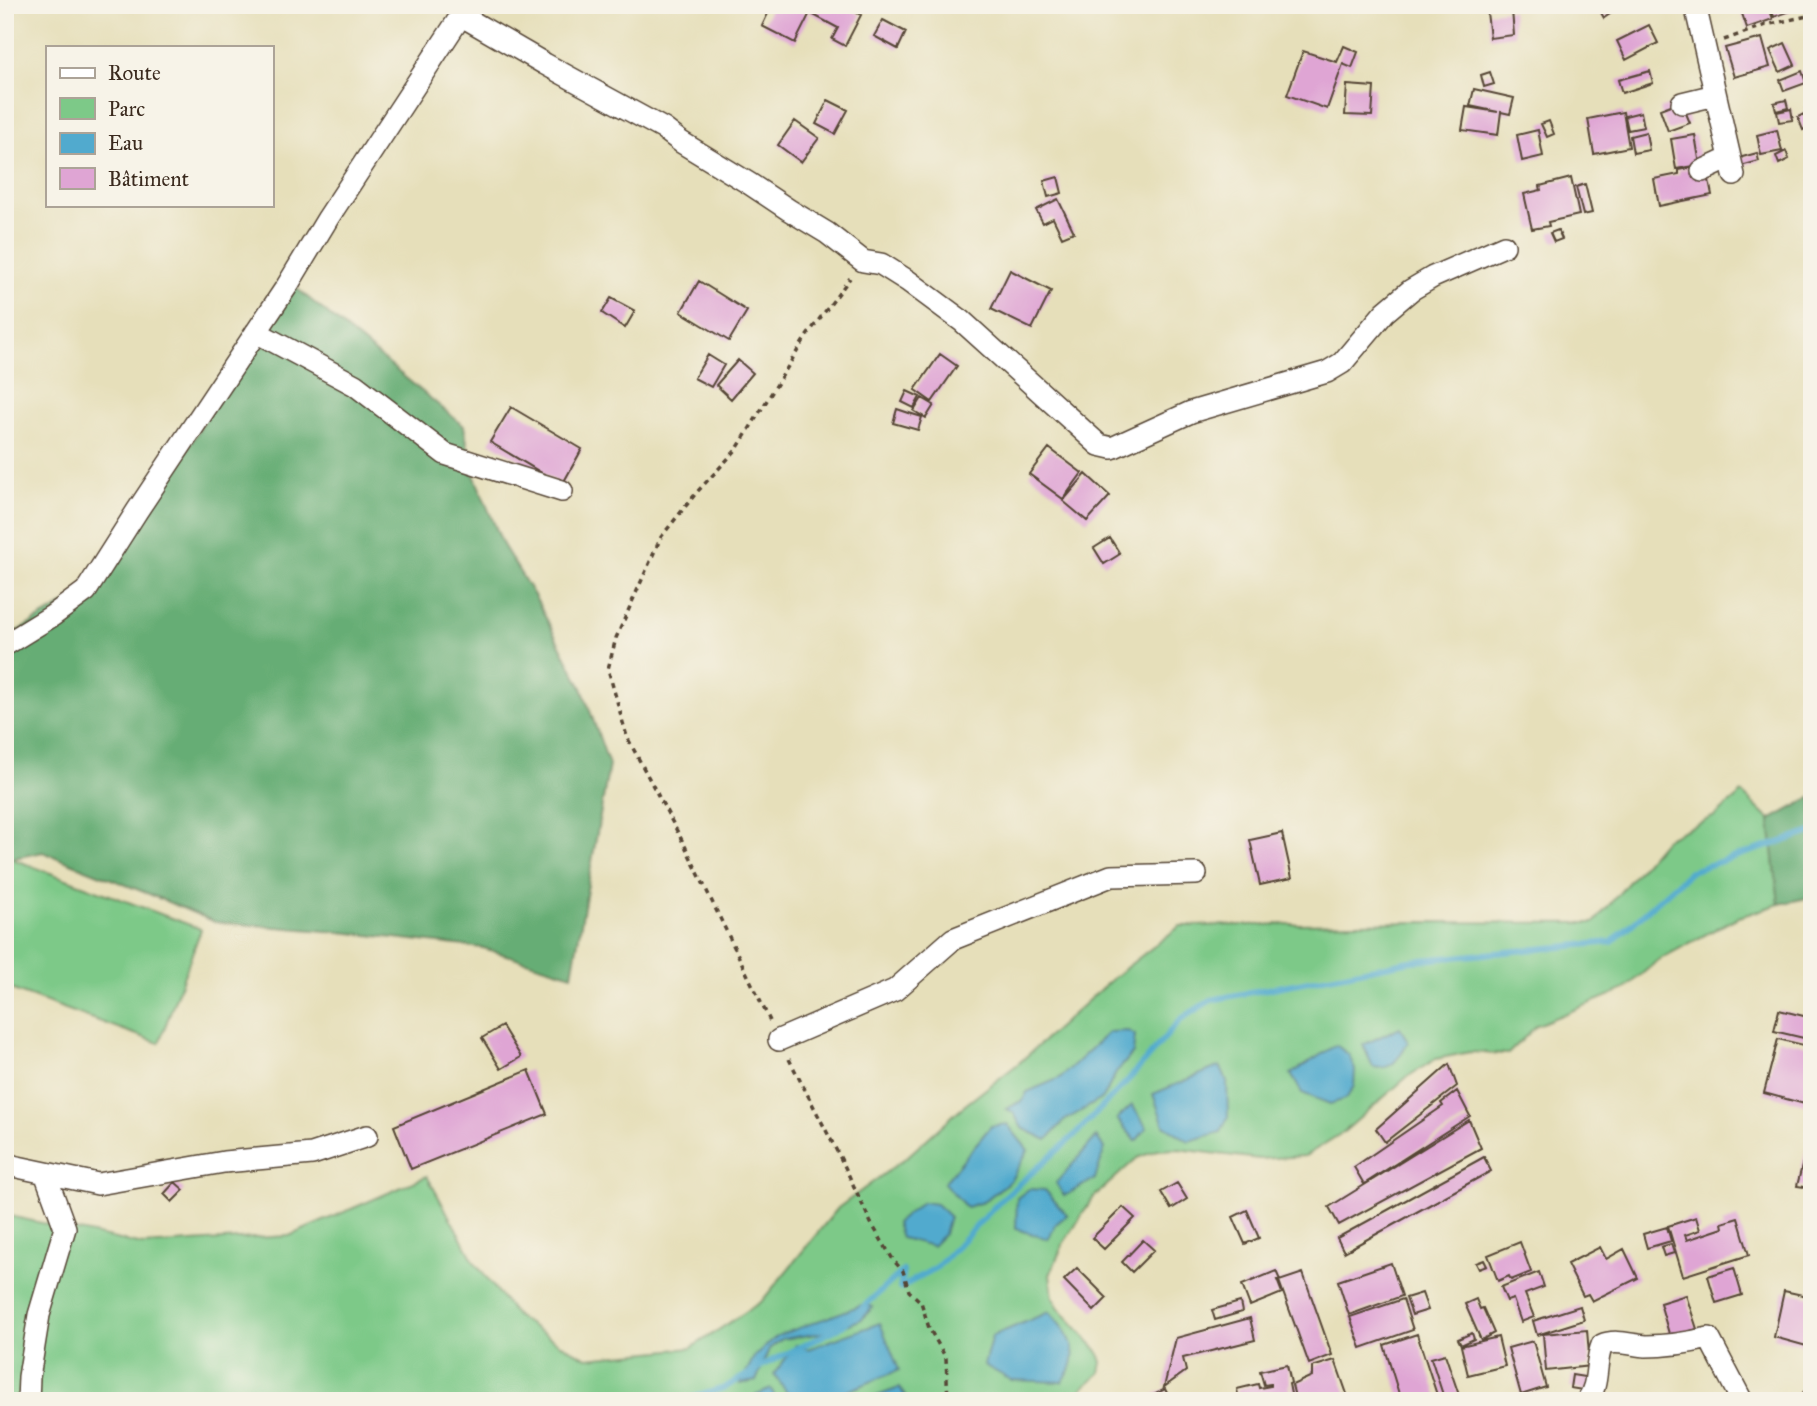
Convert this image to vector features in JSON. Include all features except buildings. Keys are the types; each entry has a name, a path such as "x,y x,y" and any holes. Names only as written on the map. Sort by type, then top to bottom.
{"street":[{"path":"1695,5 1732,166 1702,171"},
{"path":"5,645 86,591 465,11 545,64 664,129 827,233 863,261 881,264 908,281 962,321 1099,445 1112,448 1191,412 1327,372 1342,363 1385,312 1410,290 1504,246"},
{"path":"1682,103 1715,95"},
{"path":"256,332 355,385 445,454 562,491"},
{"path":"779,1040 895,990 953,939 1111,876 1196,874"},
{"path":"5,1162 98,1184 223,1162 312,1154 367,1136"},
{"path":"28,1401 39,1315 65,1227 45,1173"},
{"path":"1587,1401 1597,1377 1598,1355 1602,1345 1609,1342 1646,1346 1680,1344 1709,1338 1742,1401"}],"path":[{"path":"1706,47 1766,25 1812,15"},
{"path":"863,261 806,337 737,449 697,492 661,537 616,638 608,669 627,737 685,846 871,1223 894,1261 904,1271 909,1291 921,1302 929,1328 946,1358 948,1401"}],"green space":[{"path":"289,282 464,426 472,470 503,545 535,597 582,688 609,765 572,975 483,948 215,922 43,852 5,860 5,638 84,593 142,524"},
{"path":"1742,793 1770,820 1779,904 1736,918 1658,960 1625,989 1537,1025 1508,1054 1470,1052 1436,1059 1407,1077 1345,1131 1305,1156 1259,1159 1178,1149 1158,1150 1137,1158 1094,1197 1063,1244 1050,1275 1053,1298 1098,1351 1102,1362 1100,1373 1068,1401 5,1401 5,1215 143,1245 289,1236 427,1176 475,1263 516,1316 587,1358 691,1348 762,1301 838,1208 908,1156 960,1109 1019,1063 1113,978 1180,926 1417,922 1594,923 1665,839 1715,816"},
{"path":"1812,797 1812,897 1779,904 1770,820"},
{"path":"10,858 201,929 159,1043 5,987 5,870"}],"water":[{"path":"1400,1027 1408,1042 1399,1058 1386,1067 1373,1067 1363,1045"},
{"path":"1128,1031 1135,1035 1133,1053 1116,1073 1103,1098 1064,1121 1047,1140 1022,1128 1013,1112 1006,1109 1023,1100 1027,1092 1060,1078 1109,1032"},
{"path":"1336,1045 1349,1055 1355,1070 1354,1086 1346,1099 1330,1104 1302,1093 1291,1074"},
{"path":"1220,1066 1227,1081 1228,1117 1221,1132 1189,1141 1164,1125 1153,1094"},
{"path":"1132,1105 1147,1128 1136,1141 1117,1119"},
{"path":"1007,1124 1028,1150 1011,1180 983,1202 966,1207 944,1183 991,1126"},
{"path":"1096,1137 1105,1148 1095,1179 1064,1196 1056,1183"},
{"path":"1029,1189 1045,1190 1067,1215 1056,1224 1048,1239 1016,1229 1017,1198"},
{"path":"922,1202 936,1204 949,1216 944,1234 932,1246 901,1238 896,1223"},
{"path":"864,1304 873,1307 862,1319 830,1332 782,1339 769,1349 756,1381 740,1384 754,1357 777,1336"},
{"path":"1049,1312 1072,1344 1071,1368 1062,1382 1011,1380 984,1365 992,1336"},
{"path":"880,1323 899,1370 824,1401 793,1401 774,1374 796,1345 808,1349"},
{"path":"899,1388 909,1401 864,1401"},
{"path":"771,1389 777,1401 743,1401"}],"waterway":[{"path":"860,1310 903,1271 900,1288 937,1267 1002,1199 1076,1134 1130,1078 1181,1019 1211,1000 1411,961 1612,942 1691,871 1812,832"},
{"path":"682,1401 724,1388 847,1322"}]}
